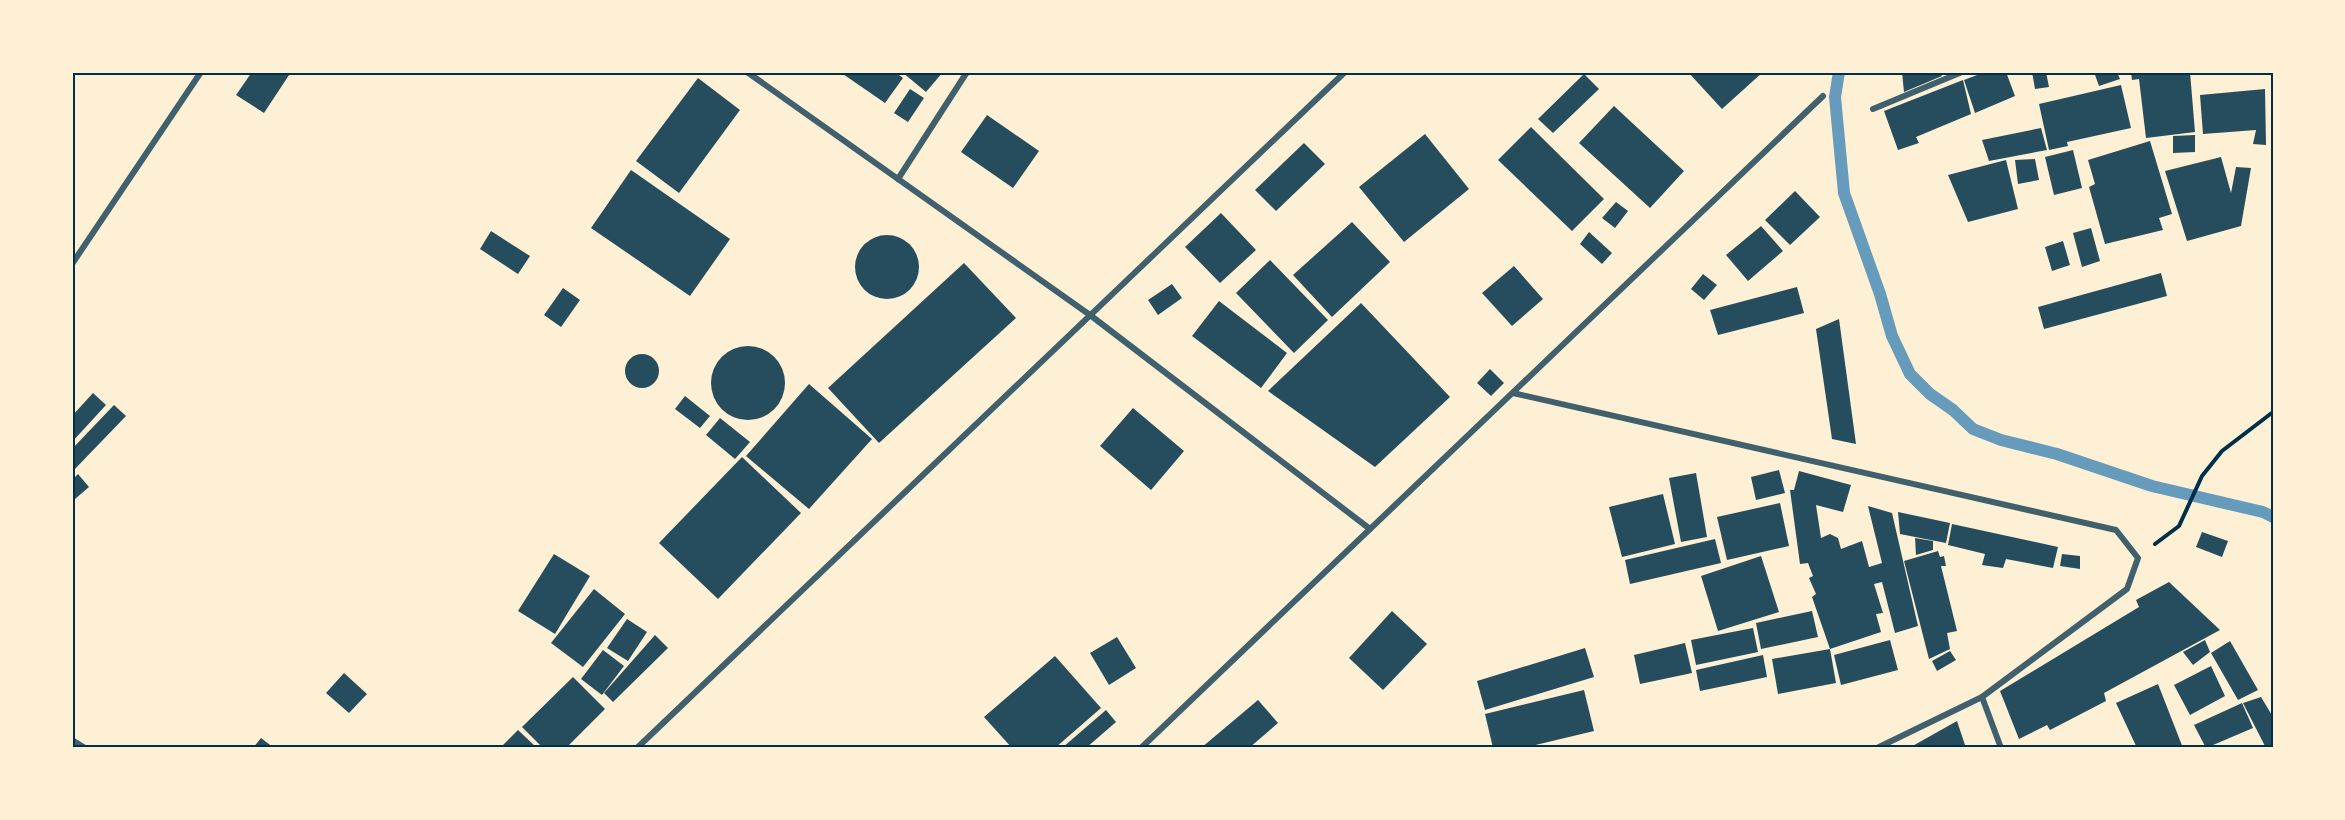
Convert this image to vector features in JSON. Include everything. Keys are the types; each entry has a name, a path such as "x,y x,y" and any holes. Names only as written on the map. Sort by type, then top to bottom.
{"street":[{"path":"72,264 201,72"},
{"path":"747,72 1090,315 1370,529"},
{"path":"898,179 967,72"},
{"path":"637,748 1345,72"},
{"path":"1873,109 1962,72"},
{"path":"1141,748 1823,96"},
{"path":"1513,393 2116,530 2138,558 2127,589 1982,698 1877,748"},
{"path":"1982,698 2001,748"},
{"path":"72,740 85,748"}],"path":[{"path":"2138,558 2179,526 2202,476 2222,451 2273,412"}],"building":[{"path":"252,72 291,72 264,113 236,95"},
{"path":"840,72 895,72 903,78 885,103"},
{"path":"902,72 943,72 926,92"},
{"path":"1688,72 1763,72 1722,109"},
{"path":"1902,72 1940,72 1942,76 1904,92"},
{"path":"1985,72 2006,72 2015,96 1975,113 1964,80"},
{"path":"2032,72 2046,72 2049,87 2035,89"},
{"path":"2094,72 2117,72 2120,79 2099,86"},
{"path":"2131,72 2190,72 2195,132 2146,138 2139,79 2132,80"},
{"path":"1584,74 1599,89 1553,133 1538,119"},
{"path":"698,78 740,110 679,193 636,161"},
{"path":"1963,80 1971,114 1916,137 1919,143 1898,150 1884,111"},
{"path":"2121,85 2131,128 2067,142 2068,146 2049,150 2039,104"},
{"path":"910,89 924,98 908,122 894,113"},
{"path":"2265,89 2266,145 2253,144 2256,130 2203,134 2200,95"},
{"path":"1614,106 1684,171 1650,208 1579,143"},
{"path":"987,115 1039,151 1013,188 961,152"},
{"path":"1531,127 1604,199 1572,231 1498,160"},
{"path":"2041,128 2047,150 1989,161 1982,140"},
{"path":"1425,134 1469,189 1404,242 1359,187"},
{"path":"2195,135 2195,152 2173,153 2173,136"},
{"path":"2150,141 2172,214 2159,218 2163,230 2105,244 2089,187 2095,184 2088,160"},
{"path":"1304,143 1325,164 1276,211 1255,190"},
{"path":"2073,150 2082,188 2054,195 2045,157"},
{"path":"2221,157 2231,193 2236,167 2251,168 2241,226 2187,241 2165,171"},
{"path":"2035,159 2039,180 2018,184 2015,160"},
{"path":"2006,160 2018,209 1968,222 1948,175"},
{"path":"631,170 730,239 690,296 591,228"},
{"path":"1795,191 1820,217 1790,245 1765,220"},
{"path":"1616,202 1628,211 1615,228 1602,218"},
{"path":"1221,213 1256,250 1220,283 1185,247"},
{"path":"1352,222 1390,262 1332,317 1293,275"},
{"path":"1761,226 1783,251 1748,281 1726,255"},
{"path":"2091,228 2100,261 2082,267 2073,233"},
{"path":"491,231 530,256 518,274 480,249"},
{"path":"1589,232 1612,253 1602,264 1580,244"},
{"path":"887,235 905,241 913,249 919,267 913,285 905,293 887,299 869,293 861,285 855,267 861,249 869,241"},
{"path":"2063,241 2070,265 2052,271 2045,247"},
{"path":"1270,260 1328,320 1294,353 1236,293"},
{"path":"964,263 1016,318 879,443 828,388"},
{"path":"1514,266 1543,299 1512,326 1482,293"},
{"path":"2161,273 2167,296 2044,329 2038,307"},
{"path":"1703,274 1717,285 1704,300 1691,289"},
{"path":"1172,284 1182,298 1158,315 1148,300"},
{"path":"1797,287 1804,313 1718,335 1710,310"},
{"path":"563,288 580,300 561,327 544,315"},
{"path":"1219,301 1287,353 1261,388 1192,336"},
{"path":"1361,303 1450,397 1375,467 1268,391"},
{"path":"1839,319 1856,444 1832,439 1816,329"},
{"path":"748,346 769,352 779,362 785,383 779,404 769,414 748,420 727,414 717,404 711,383 717,362 727,352"},
{"path":"642,354 654,359 659,371 654,383 642,388 630,383 625,371 630,359"},
{"path":"1490,369 1504,383 1491,396 1477,383"},
{"path":"809,384 872,439 809,509 746,456"},
{"path":"93,393 106,405 72,442 72,416"},
{"path":"685,396 710,416 700,428 675,409"},
{"path":"114,405 126,416 72,472 72,449"},
{"path":"1133,408 1184,451 1151,490 1100,446"},
{"path":"720,418 750,442 735,459 706,435"},
{"path":"742,457 801,513 718,599 659,543"},
{"path":"1779,470 1785,493 1756,500 1751,477"},
{"path":"1799,471 1851,485 1843,512 1816,505 1821,538 1830,534 1838,538 1841,549 1862,541 1869,567 1882,563 1868,506 1892,513 1918,626 1895,633 1882,582 1874,584 1883,613 1876,614 1881,632 1830,649 1812,597 1816,594 1809,578 1813,576 1808,563 1800,564 1790,490 1794,490"},
{"path":"1696,473 1707,537 1681,542 1669,478"},
{"path":"78,474 89,487 75,499 72,496 72,480"},
{"path":"1663,494 1675,544 1622,557 1609,507"},
{"path":"1780,503 1789,546 1727,560 1717,517"},
{"path":"1898,512 1950,523 1946,543 1900,534"},
{"path":"1952,524 2058,547 2053,568 2006,559 2003,568 1982,565 1985,554 1948,545"},
{"path":"2202,532 2228,541 2222,557 2196,547"},
{"path":"1915,538 1933,541 1933,550 1916,555"},
{"path":"1715,539 1721,563 1630,584 1625,560"},
{"path":"1938,551 1940,557 1944,556 1946,566 1941,566 1957,631 1947,633 1950,649 1929,659 1904,561"},
{"path":"554,554 590,576 555,634 518,611"},
{"path":"2062,554 2080,556 2080,569 2060,566"},
{"path":"1761,556 1779,612 1718,631 1701,576"},
{"path":"2169,582 2220,630 2104,693 2106,701 2050,730 2047,725 2019,739 2000,691 2139,607 2136,600"},
{"path":"594,589 625,614 583,667 551,643"},
{"path":"1392,611 1427,644 1383,690 1349,658"},
{"path":"1812,611 1818,637 1761,649 1756,623"},
{"path":"627,619 647,632 628,661 607,648"},
{"path":"1753,628 1758,652 1696,665 1691,640"},
{"path":"655,635 668,648 613,702 604,693"},
{"path":"1117,637 1136,668 1109,685 1090,653"},
{"path":"1890,640 1898,670 1841,685 1834,655"},
{"path":"2205,640 2210,652 2193,665 2183,652"},
{"path":"2230,641 2258,690 2238,700 2211,653"},
{"path":"1685,643 1692,673 1640,684 1634,655"},
{"path":"1585,648 1594,677 1485,710 1477,681"},
{"path":"1830,649 1836,683 1778,694 1772,659"},
{"path":"603,650 624,666 602,695 581,679"},
{"path":"1950,651 1956,660 1937,671 1932,661"},
{"path":"1763,655 1767,677 1700,691 1696,670"},
{"path":"1055,656 1101,708 1055,748 1012,748 984,717"},
{"path":"2211,666 2225,696 2190,715 2174,685"},
{"path":"344,673 367,694 349,713 326,693"},
{"path":"573,677 605,709 566,748 543,748 522,727"},
{"path":"2158,684 2183,748 2137,748 2116,703"},
{"path":"1584,690 1594,731 1523,748 1493,748 1485,714"},
{"path":"2261,697 2273,717 2273,745 2266,748 2243,703"},
{"path":"1258,700 1278,723 1249,748 1201,748"},
{"path":"2242,703 2253,728 2206,748 2194,725"},
{"path":"1106,710 1116,722 1086,748 1062,748"},
{"path":"1957,721 1966,748 1909,748"},
{"path":"518,730 537,748 500,748"},
{"path":"261,738 274,748 253,748"}],"waterway":[{"path":"1839,72 1835,97 1844,193 1880,294 1892,336 1910,374 1930,394 1953,410 1973,429 2001,440 2057,454 2152,486 2263,512 2273,517"}]}
